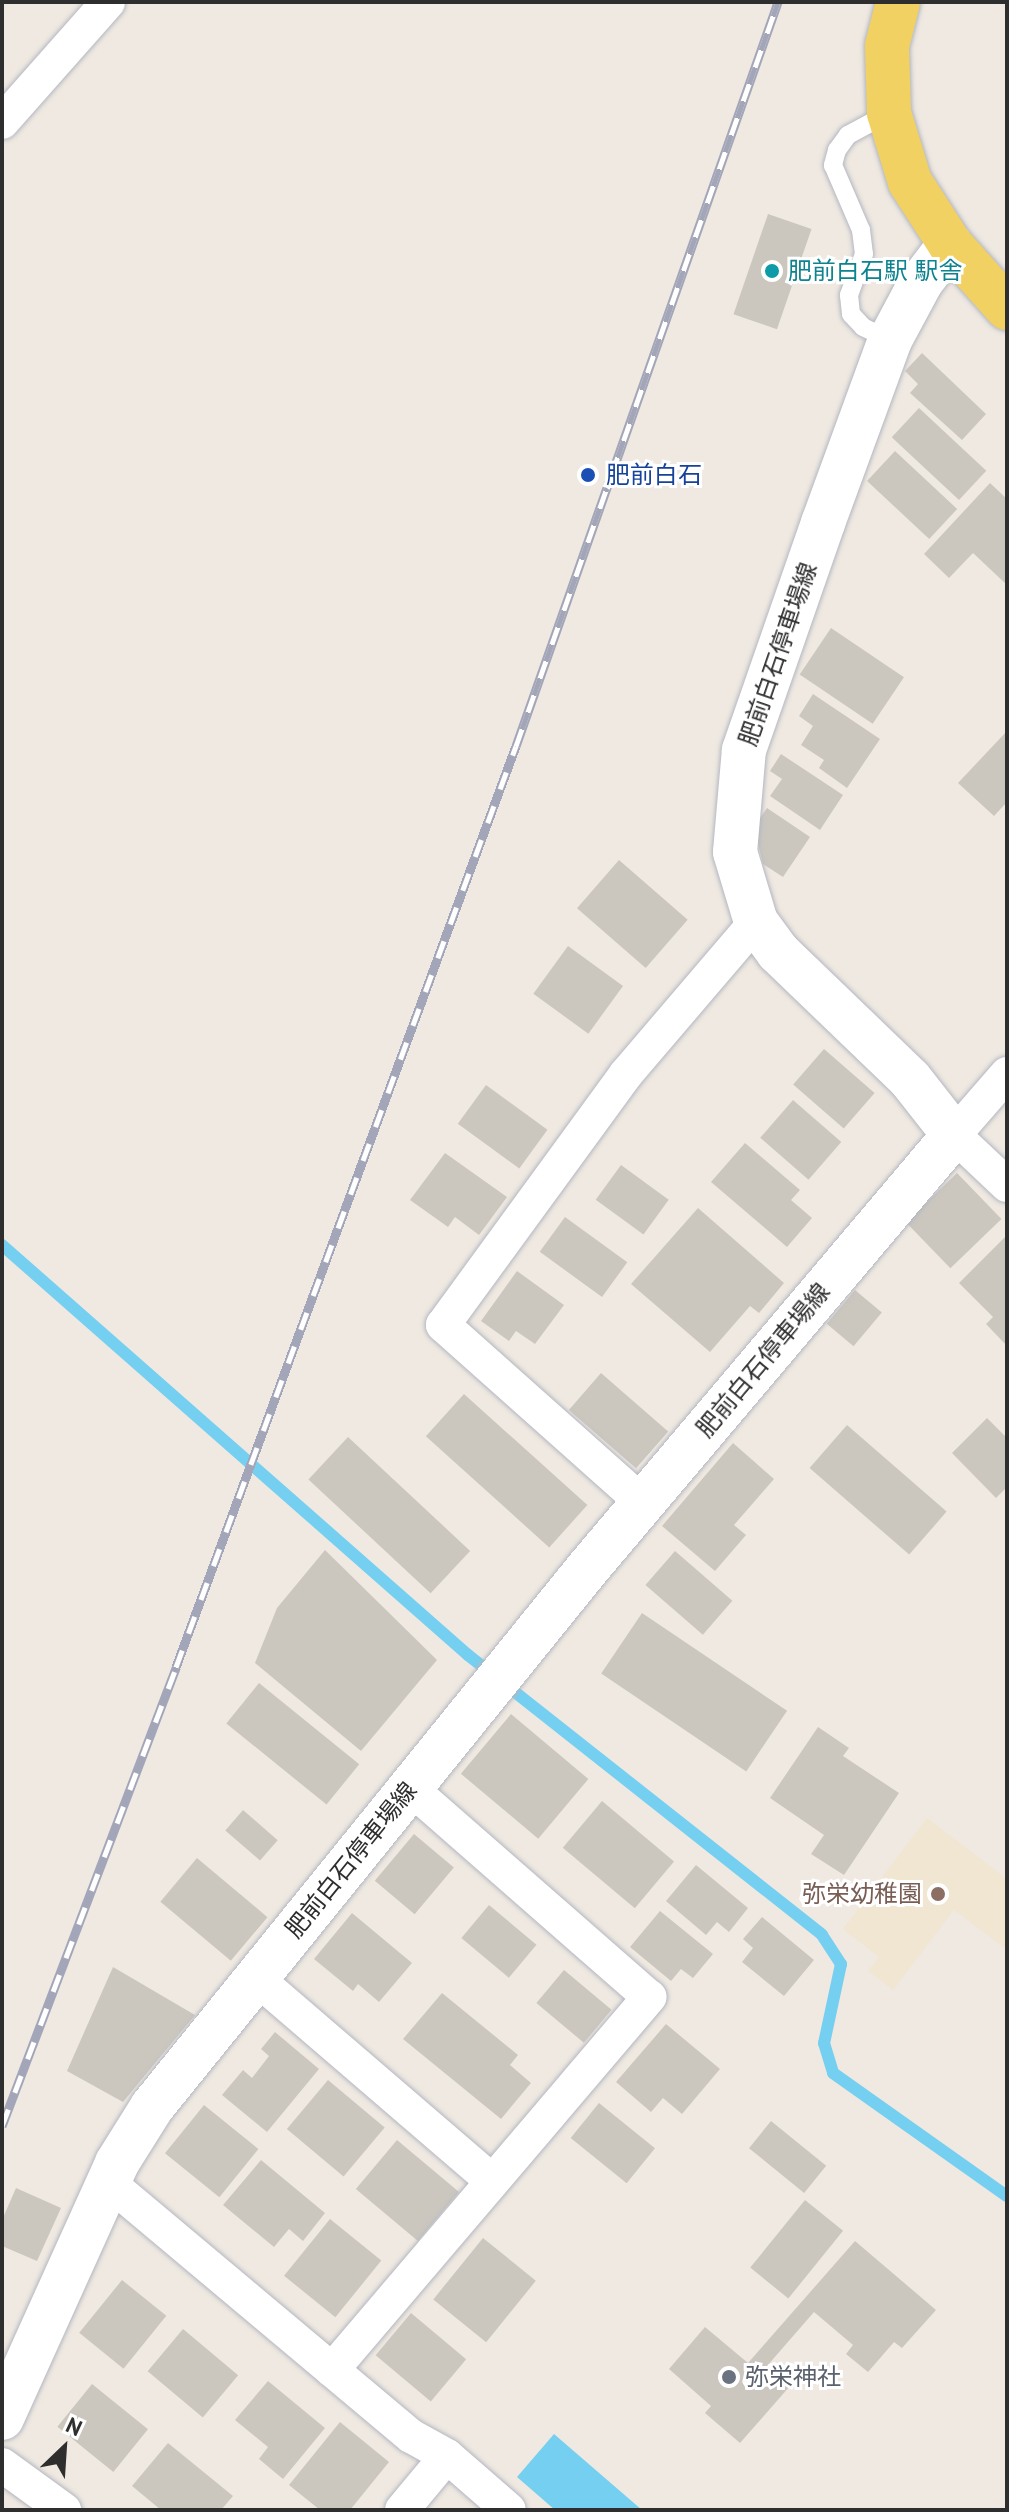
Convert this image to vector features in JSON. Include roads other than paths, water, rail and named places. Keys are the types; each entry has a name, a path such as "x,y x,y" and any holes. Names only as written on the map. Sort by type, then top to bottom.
{"main road":[{"path":"898,2 887,46 889,113 910,182 950,244 1007,308"},
{"name":"肥前白石停車場線","path":"2,2418 108,2182 152,2107 481,1699 954,1135 910,1079 778,952 756,922 735,852 744,750 890,340 921,282 950,244"}],"street":[{"path":"2,122 108,2"},
{"path":"643,1503 443,1325 626,1074 756,922"},
{"path":"1007,1074 954,1135 1007,1185"},
{"path":"332,2370 649,1997 410,1788"},
{"path":"256,1978 491,2180"},
{"path":"108,2182 411,2436 447,2456 509,2510"},
{"path":"402,2510 447,2456"},
{"path":"2,2465 64,2510"}],"lane":[{"path":"889,113 848,135 837,150 833,165 861,230 864,254 849,295 851,314 863,327 890,340"}],"water":[{"path":"554,2434 642,2510 555,2510 517,2477"}],"waterway":[{"path":"2,1245 468,1655 822,1935 841,1964 824,2043 833,2073 1007,2196"}],"railway":[{"path":"2,2126 176,1667 516,746 778,2"}],"place":[{"name":"肥前白石駅 駅舎","path":"772,271"},
{"name":"肥前白石","path":"588,475"},
{"name":"弥栄幼稚園","path":"938,1894"},
{"name":"弥栄神社","path":"729,2377"}]}
